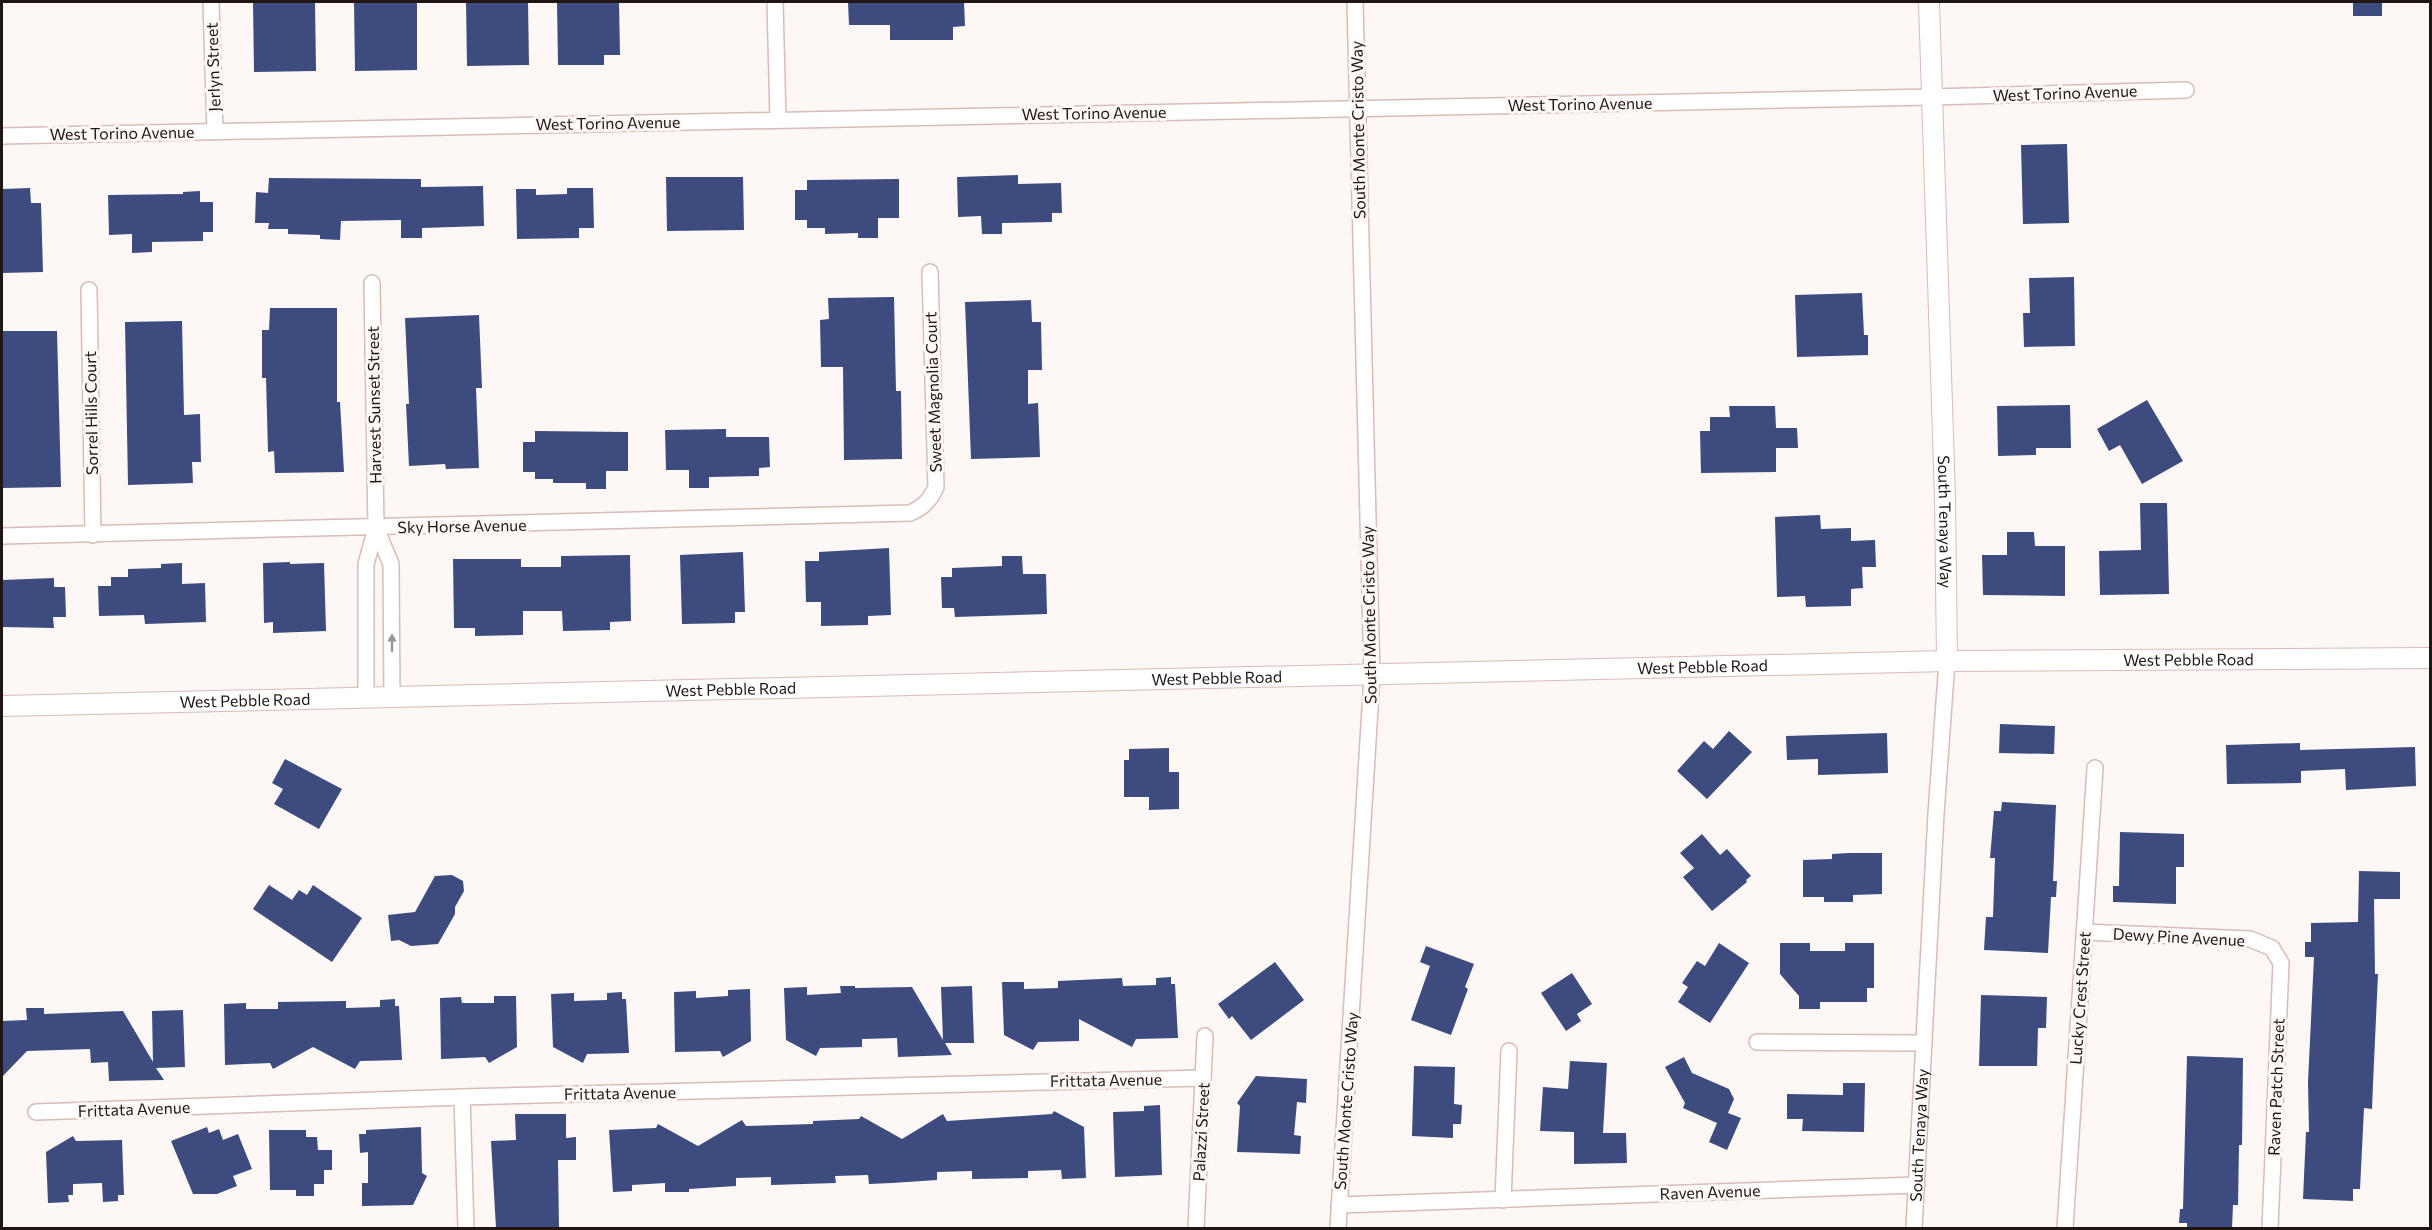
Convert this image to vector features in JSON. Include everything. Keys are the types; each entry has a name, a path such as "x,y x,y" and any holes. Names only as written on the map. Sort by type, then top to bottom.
{"street":[{"name":"Jerlyn Street","path":"211,2 215,132"},
{"path":"775,2 778,119"},
{"name":"South Monte Cristo Way","path":"1338,1228 1372,676 1355,2"},
{"name":"South Tenaya Way","path":"1914,1228 1936,813 1947,662 1929,2"},
{"name":"West Torino Avenue","path":"2,136 2186,90"},
{"name":"Sweet Magnolia Court","path":"922,508 931,499 936,487 930,272"},
{"name":"Harvest Sunset Street","path":"366,698 366,564 376,528 372,283"},
{"name":"Sorrel Hills Court","path":"89,290 93,535"},
{"name":"Sky Horse Avenue","path":"2,536 897,515 922,508"},
{"name":"Harvest Sunset Street","path":"376,528 391,564 392,698"},
{"name":"West Pebble Road","path":"2,706 1947,662 2430,658"},
{"name":"Lucky Crest Street","path":"2065,1228 2095,768"},
{"name":"Dewy Pine Avenue","path":"2084,932 2250,939 2272,948"},
{"name":"Raven Patch Street","path":"2271,1228 2281,963 2272,948"},
{"name":"Palazzi Street","path":"1196,1228 1205,1036"},
{"path":"1757,1042 1924,1043"},
{"path":"1503,1200 1509,1051"},
{"name":"Frittata Avenue","path":"36,1112 462,1097 1203,1078"},
{"path":"462,1097 466,1228"},
{"name":"Raven Avenue","path":"1340,1205 1917,1185"}],"building":[{"path":"253,2 315,2 316,71 254,72"},
{"path":"354,2 417,2 417,70 355,71"},
{"path":"466,2 528,2 529,65 467,66"},
{"path":"557,2 619,2 620,55 604,55 604,65 558,65"},
{"path":"848,2 964,2 965,26 953,27 953,40 890,40 890,25 849,25"},
{"path":"2353,2 2382,2 2382,16 2353,16"},
{"path":"2067,144 2069,223 2023,224 2021,145"},
{"path":"1018,175 1018,184 1061,183 1062,213 1052,213 1052,222 1002,223 1002,234 982,234 981,216 958,217 957,177"},
{"path":"666,177 743,177 744,230 667,231"},
{"path":"269,178 421,179 421,187 483,186 484,226 422,228 422,238 401,238 401,220 341,221 340,240 320,239 320,235 288,234 288,229 268,229 269,223 255,223 256,192 268,193"},
{"path":"899,179 899,218 878,218 878,238 858,238 858,233 825,234 825,228 807,228 807,220 795,220 795,190 807,190 807,180"},
{"path":"30,188 31,203 41,203 43,272 2,273 2,189"},
{"path":"567,188 593,188 594,228 579,228 579,238 517,239 516,189 536,189 536,195 567,194"},
{"path":"200,191 200,202 213,202 213,232 203,232 203,241 152,242 152,252 132,253 132,234 109,235 108,195 183,194 183,192"},
{"path":"2074,277 2075,346 2024,347 2023,313 2030,313 2029,278"},
{"path":"1862,293 1864,335 1868,335 1868,355 1797,357 1795,295"},
{"path":"894,297 896,391 901,391 902,459 844,460 843,367 821,367 820,320 829,319 828,298"},
{"path":"1031,300 1032,322 1041,322 1042,370 1028,370 1028,404 1038,403 1040,457 971,459 965,302"},
{"path":"270,308 337,308 337,402 340,402 344,472 275,473 274,451 268,452 266,378 262,378 262,330 269,330"},
{"path":"479,315 482,388 476,388 479,468 446,469 445,464 409,466 405,318"},
{"path":"182,321 184,415 200,414 201,462 192,462 193,483 128,485 125,322"},
{"path":"2,331 57,331 61,487 2,488"},
{"path":"2147,400 2183,461 2142,484 2120,445 2109,451 2097,429"},
{"path":"2070,405 2071,448 2036,448 2036,455 1998,456 1997,406"},
{"path":"1729,406 1775,406 1776,428 1797,428 1798,448 1776,448 1776,472 1701,473 1700,431 1710,431 1710,417 1730,417"},
{"path":"726,429 726,437 769,437 770,467 759,468 759,476 709,477 709,488 689,488 689,470 666,470 665,430"},
{"path":"535,431 628,432 628,471 606,471 606,489 586,489 586,483 553,483 553,479 535,479 535,472 523,472 523,442 535,442"},
{"path":"2140,503 2167,503 2169,594 2100,595 2099,551 2141,550"},
{"path":"1820,515 1821,529 1851,528 1851,541 1875,540 1876,567 1862,567 1863,588 1851,589 1851,606 1806,607 1805,596 1777,597 1775,517"},
{"path":"2007,532 2034,532 2035,546 2065,546 2065,596 1983,595 1982,555 2007,555"},
{"path":"889,548 891,615 868,616 868,625 821,626 821,602 806,602 805,561 819,561 819,552"},
{"path":"743,552 745,612 735,612 735,623 682,624 680,555"},
{"path":"630,555 631,621 610,622 610,630 563,631 562,611 523,611 523,635 475,636 475,628 454,628 453,559 521,559 521,567 561,567 561,556"},
{"path":"1002,556 1022,556 1023,574 1046,574 1047,614 955,617 954,608 942,608 941,577 952,577 952,568 1002,566"},
{"path":"290,562 290,564 324,563 326,631 273,633 273,622 264,623 263,563"},
{"path":"182,563 182,584 205,583 206,622 145,624 144,615 99,616 98,586 111,586 111,577 128,577 128,569 161,568 161,564"},
{"path":"54,578 54,587 65,587 66,617 53,617 54,628 2,627 2,580"},
{"path":"2000,724 2055,726 2054,754 1999,753"},
{"path":"1729,731 1752,752 1707,799 1677,771 1704,741 1713,749"},
{"path":"1887,733 1888,773 1818,775 1818,759 1787,760 1786,736"},
{"path":"2300,743 2300,750 2415,747 2416,786 2346,790 2345,769 2301,771 2301,783 2227,784 2226,745"},
{"path":"1169,748 1169,772 1179,772 1179,809 1149,810 1149,797 1124,797 1124,760 1129,760 1129,749"},
{"path":"285,759 342,789 319,829 274,804 283,789 272,783"},
{"path":"2002,802 2056,805 2053,881 2057,881 2056,897 2051,897 2048,953 1984,950 1986,917 1993,917 1995,858 1990,858 1994,811 2001,811"},
{"path":"2120,832 2184,834 2184,867 2176,867 2176,904 2113,902 2113,886 2119,886"},
{"path":"1702,834 1720,855 1727,849 1751,876 1712,911 1683,877 1694,868 1680,853"},
{"path":"1882,853 1882,894 1853,895 1853,902 1824,902 1824,897 1803,897 1803,860 1832,859 1832,854"},
{"path":"2359,871 2400,872 2400,899 2374,899 2375,974 2378,974 2372,1109 2364,1108 2360,1189 2353,1189 2353,1201 2303,1199 2306,1132 2309,1132 2308,1082 2314,957 2305,957 2305,942 2311,942 2311,923 2358,922"},
{"path":"452,875 463,881 464,891 455,907 455,914 438,944 411,946 399,940 391,941 388,915 415,912 435,876"},
{"path":"269,885 292,900 299,890 307,895 313,885 362,918 332,962 253,909"},
{"path":"1719,943 1749,963 1710,1023 1678,1002 1688,987 1682,983 1697,961 1705,966"},
{"path":"1780,943 1810,943 1810,951 1845,951 1845,943 1874,943 1874,988 1867,988 1867,1002 1820,1002 1820,1009 1799,1009 1799,996 1780,974"},
{"path":"1426,946 1474,964 1465,987 1468,989 1451,1035 1411,1020 1430,966 1420,962"},
{"path":"1275,962 1304,1000 1251,1040 1232,1016 1229,1019 1218,1004"},
{"path":"1572,973 1592,1004 1577,1014 1581,1021 1566,1031 1541,993"},
{"path":"1171,977 1171,984 1175,984 1178,1038 1136,1039 1132,1047 1079,1019 1079,1041 1038,1042 1033,1050 1004,1035 1002,982 1024,982 1024,989 1058,988 1058,981 1122,978 1123,986 1156,985 1156,978"},
{"path":"840,986 912,987 943,1040 941,987 972,986 974,1043 945,1043 952,1055 898,1057 897,1038 862,1039 862,1047 820,1048 816,1056 786,1040 784,988 807,987 807,995 841,993"},
{"path":"750,989 751,1041 723,1057 720,1051 675,1052 674,992 696,991 696,998 728,996 728,990"},
{"path":"622,992 622,999 626,999 629,1053 587,1054 583,1063 553,1047 551,994 574,993 574,1001 607,1000 607,993"},
{"path":"1981,995 2047,997 2046,1028 2038,1028 2037,1066 1979,1066"},
{"path":"494,996 516,996 517,1047 489,1063 485,1057 441,1059 440,998 461,997 462,1003 494,1003"},
{"path":"395,999 395,1006 399,1006 402,1060 360,1061 355,1069 313,1047 273,1069 270,1063 225,1065 224,1004 246,1003 246,1009 278,1009 278,1002 346,1001 346,1008 380,1007 380,1000"},
{"path":"26,1008 44,1008 44,1014 123,1011 153,1062 152,1011 183,1010 185,1067 156,1068 164,1080 109,1081 108,1062 91,1063 90,1049 27,1051 2,1077 2,1021 27,1020"},
{"path":"2187,1056 2243,1058 2242,1145 2239,1145 2238,1205 2233,1205 2232,1228 2187,1228 2187,1223 2179,1223 2180,1209 2183,1209"},
{"path":"1684,1057 1692,1073 1729,1089 1734,1099 1728,1113 1741,1118 1727,1150 1709,1142 1717,1123 1683,1108 1685,1103 1665,1067"},
{"path":"1570,1061 1607,1063 1603,1133 1626,1133 1627,1163 1574,1164 1574,1132 1540,1131 1543,1087 1568,1089"},
{"path":"1414,1066 1455,1067 1454,1104 1462,1105 1461,1124 1453,1124 1453,1138 1412,1136"},
{"path":"1256,1076 1307,1079 1306,1103 1297,1102 1294,1135 1301,1136 1300,1154 1237,1152 1240,1106 1237,1103"},
{"path":"1843,1083 1865,1083 1864,1132 1802,1131 1803,1119 1787,1119 1787,1094 1843,1095"},
{"path":"1160,1105 1162,1175 1115,1177 1113,1112 1144,1111 1144,1106"},
{"path":"1054,1111 1084,1127 1086,1178 1062,1179 1061,1170 1028,1171 1028,1178 972,1179 972,1171 937,1172 937,1180 892,1183 869,1184 868,1175 835,1176 836,1183 771,1185 771,1177 736,1178 736,1186 689,1189 689,1192 665,1192 665,1183 632,1185 632,1191 613,1192 609,1130 656,1128 658,1124 698,1146 742,1120 746,1126 813,1124 813,1121 859,1119 861,1116 902,1139 943,1114 947,1121 1052,1114"},
{"path":"515,1114 566,1114 566,1138 576,1137 576,1160 558,1160 559,1228 496,1228 491,1141 516,1140"},
{"path":"207,1127 209,1133 219,1129 223,1140 238,1134 252,1169 233,1176 237,1186 217,1194 193,1194 171,1141"},
{"path":"421,1127 422,1173 427,1176 413,1205 362,1206 362,1183 368,1183 368,1152 360,1153 359,1134 366,1134 366,1130"},
{"path":"269,1130 306,1130 306,1137 317,1137 318,1150 332,1150 332,1170 324,1170 324,1184 314,1184 314,1196 296,1196 296,1190 270,1190"},
{"path":"73,1136 76,1141 122,1140 124,1195 118,1195 118,1201 103,1202 102,1183 73,1184 73,1195 68,1195 69,1202 48,1203 46,1152"}]}
